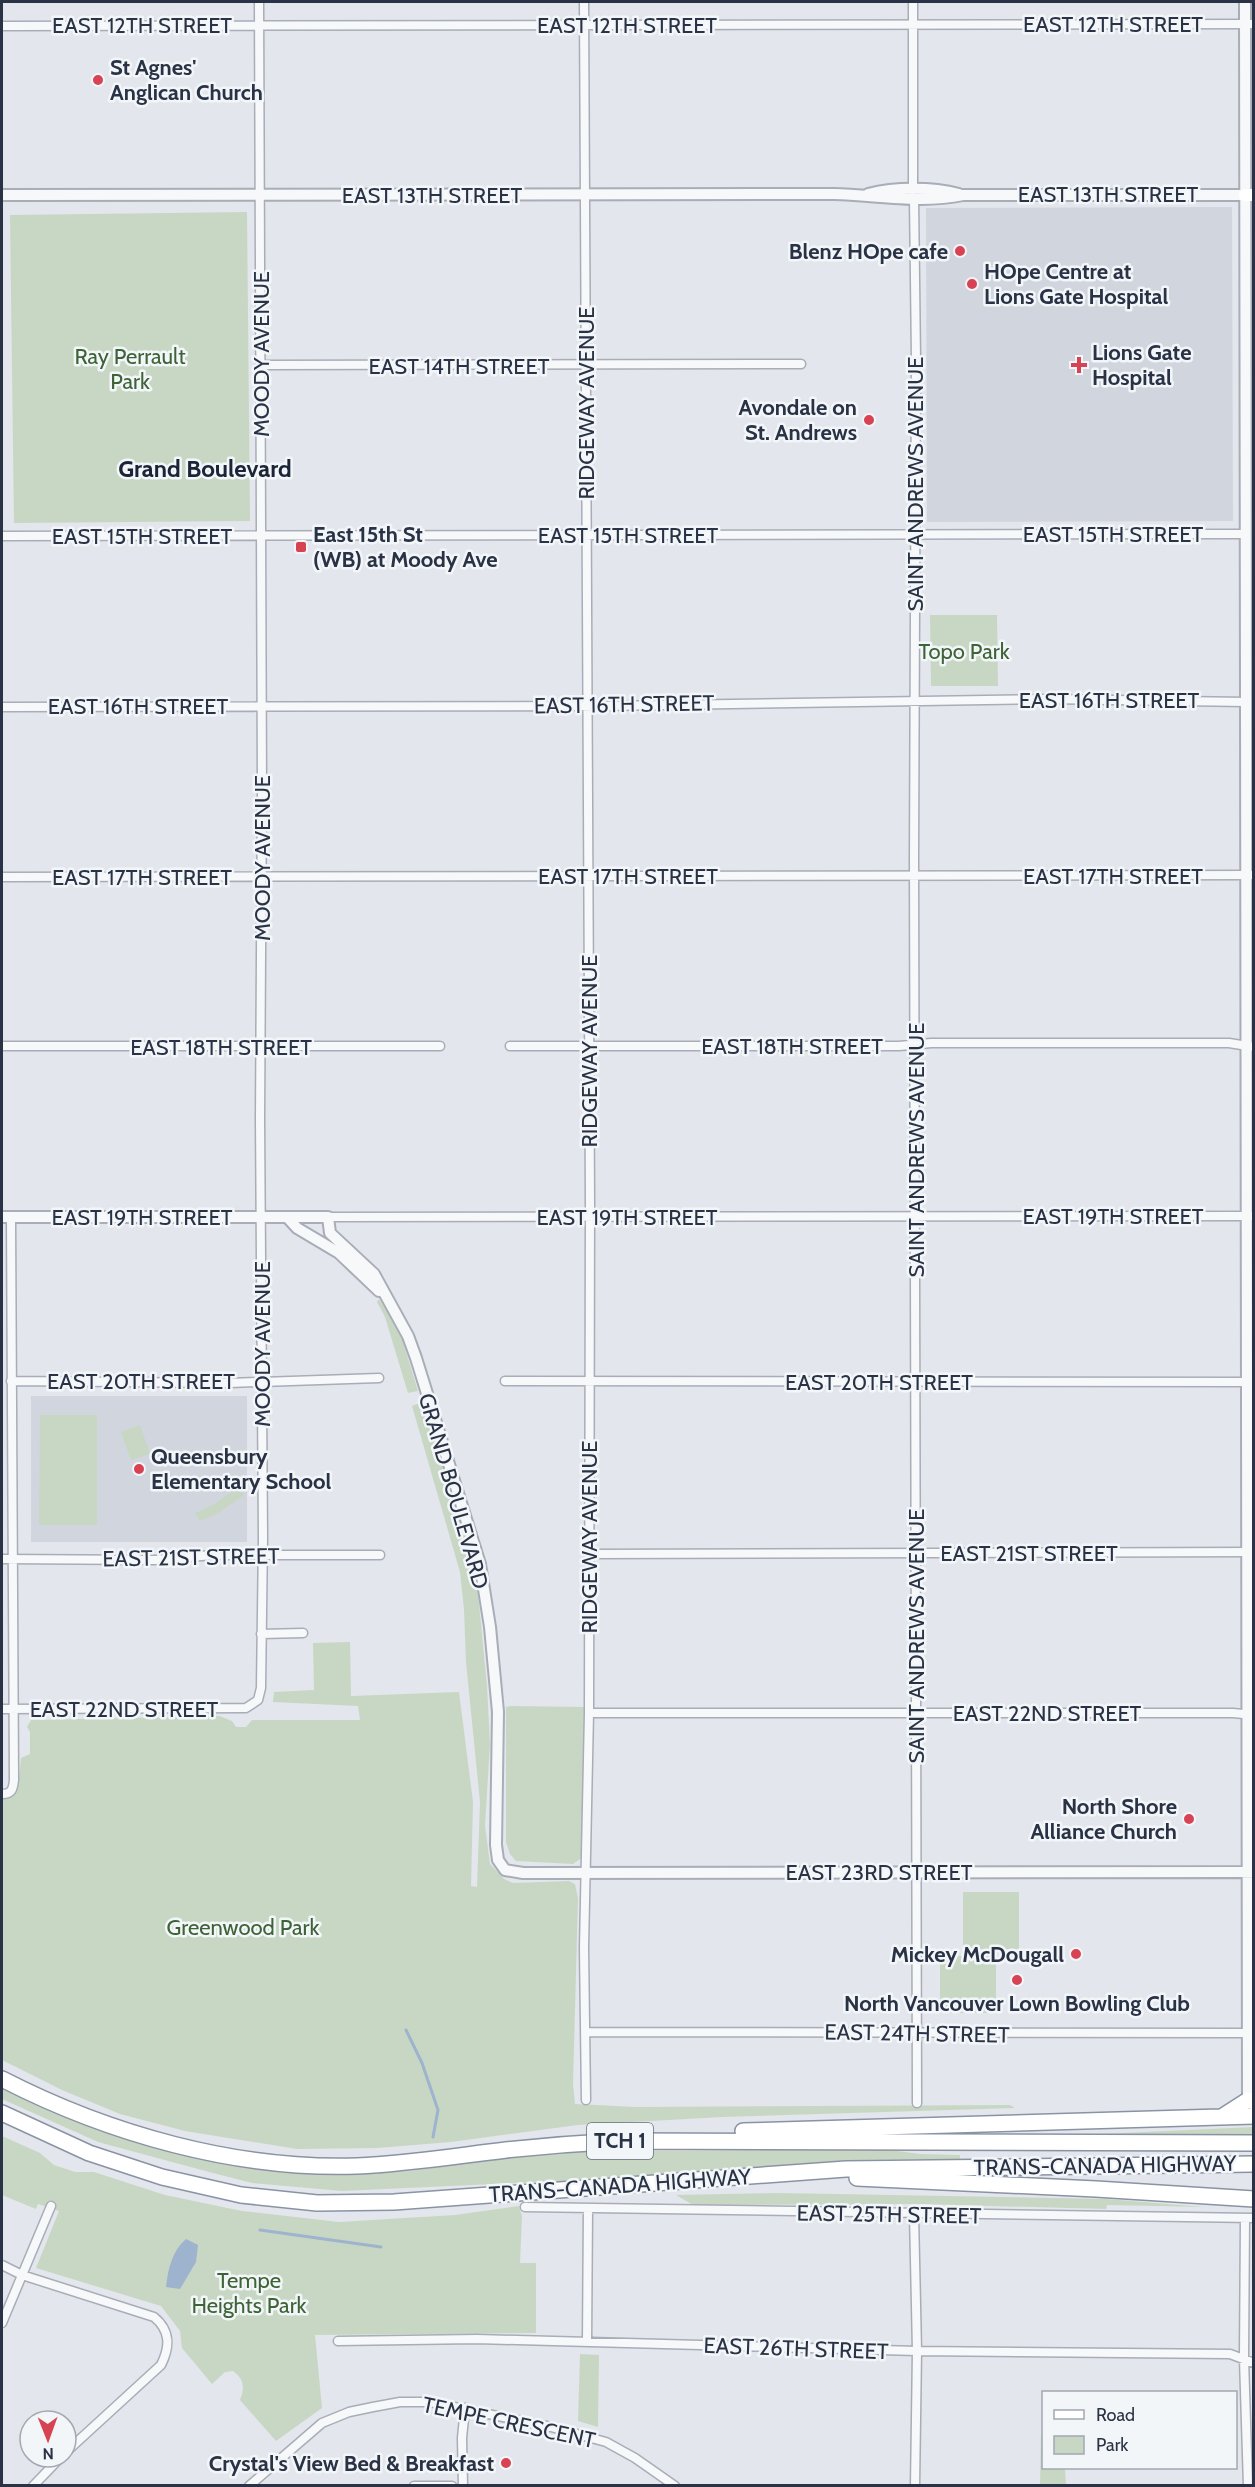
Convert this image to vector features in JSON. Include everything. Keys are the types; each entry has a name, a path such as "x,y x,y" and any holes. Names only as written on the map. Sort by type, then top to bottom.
{"highway":[{"name":"TRANS-CANADA HIGHWAY","path":"2,2079 69,2110 137,2133 210,2152 283,2164 355,2166 393,2164 581,2143 789,2140 1254,2143"},
{"path":"1220,2117 1251,2101"},
{"name":"TRANS-CANADA HIGHWAY","path":"2,2113 53,2138 126,2166 201,2187 279,2200 346,2203 394,2202 734,2176 881,2168 1254,2164"},
{"path":"581,2143 675,2132 1254,2116"},
{"path":"734,2176 938,2181 1254,2199"}],"street":[{"name":"MOODY AVENUE","path":"246,1708 258,1700 261,1688 263,1381 259,2"},
{"name":"RIDGEWAY AVENUE","path":"584,2 590,1217 589,1713 584,1948 586,2100"},
{"name":"SAINT ANDREWS AVENUE","path":"913,2 916,2033 918,2103"},
{"path":"1245,2 1250,24 1250,365 1246,702 1250,875 1251,1872 1249,2033 1251,2101"},
{"name":"EAST 12TH STREET","path":"2,26 1250,24"},
{"name":"EAST 13TH STREET","path":"2,195 863,195 882,190 914,194 946,191 963,195 1249,195"},
{"name":"EAST 14TH STREET","path":"261,365 801,364"},
{"name":"EAST 15TH STREET","path":"2,536 1249,534"},
{"name":"EAST 16TH STREET","path":"2,707 587,705 915,700 1246,702"},
{"name":"EAST 17TH STREET","path":"2,877 1250,875"},
{"name":"EAST 18TH STREET","path":"510,1046 1229,1043 1250,1046"},
{"name":"EAST 18TH STREET","path":"2,1046 440,1046"},
{"name":"EAST 19TH STREET","path":"6,1217 1250,1216"},
{"path":"2,1794 9,1793 14,1785 15,1709 13,1420 6,1217"},
{"name":"GRAND BOULEVARD","path":"287,1217 297,1228 339,1252 386,1297"},
{"name":"GRAND BOULEVARD","path":"328,1217 330,1233 369,1268 408,1336 480,1564 490,1627 498,1712 496,1845 498,1860 505,1870"},
{"name":"EAST 20TH STREET","path":"10,1381 263,1381 379,1378"},
{"name":"EAST 20TH STREET","path":"505,1381 1250,1382"},
{"name":"EAST 21ST STREET","path":"589,1554 1251,1552"},
{"name":"EAST 21ST STREET","path":"2,1559 155,1560 213,1555 380,1555"},
{"path":"261,1634 303,1633"},
{"name":"EAST 22ND STREET","path":"2,1709 246,1708"},
{"name":"EAST 22ND STREET","path":"589,1713 1251,1715"},
{"name":"EAST 23RD STREET","path":"505,1870 523,1873 1251,1872"},
{"name":"EAST 24TH STREET","path":"586,2032 1249,2033"},
{"path":"2,2323 51,2206"},
{"name":"EAST 25TH STREET","path":"525,2206 1249,2219"},
{"path":"587,2342 588,2208"},
{"path":"914,2214 917,2351 915,2486"},
{"path":"1248,2486 1244,2360 1249,2219"},
{"path":"2,2265 22,2275 154,2317 165,2328 168,2335 168,2350 161,2365 78,2441"},
{"name":"EAST 26TH STREET","path":"338,2341 477,2339 917,2351 1230,2354 1254,2363"},
{"name":"TEMPE CRESCENT","path":"249,2486 322,2423 349,2412 400,2402 430,2402 465,2408 606,2442 635,2458 675,2486"},
{"path":"462,2486 462,2438 465,2408"},
{"path":"33,2486 49,2469"},
{"path":"414,2486 452,2486"}],"shaded area":[{"name":"Lions Gate Hospital","path":"1232,207 1233,521 927,522 926,208"},
{"name":"Queensbury Elementary School","path":"31,1396 247,1396 247,1542 31,1542"}],"green space":[{"name":"Ray Perrault Park","path":"247,212 250,521 14,523 10,215"},
{"name":"Topo Park","path":"930,615 997,615 998,686 931,686"},
{"path":"379,1299 398,1326 418,1391 408,1393 385,1317 377,1302"},
{"name":"Greenwood Park","path":"422,1402 475,1562 490,1744 485,1826 490,1864 504,1879 513,1883 569,1881 575,1884 578,1898 573,2084 575,2104 636,2107 1010,2105 1015,2108 723,2117 578,2125 451,2142 377,2148 297,2149 185,2131 120,2114 62,2090 2,2060 2,1789 18,1789 21,1758 30,1754 30,1732 27,1727 31,1720 219,1716 232,1721 236,1727 246,1727 252,1720 360,1720 358,1706 273,1702 274,1692 314,1690 313,1643 350,1642 351,1696 459,1692 473,1802 471,1886 477,1887 480,1802 466,1662 460,1572 412,1406"},
{"path":"40,1415 97,1415 97,1525 39,1525"},
{"path":"140,1425 150,1454 131,1460 121,1432"},
{"path":"239,1487 244,1495 218,1513 200,1521 195,1513 213,1505"},
{"path":"506,1707 584,1707 583,1857 573,1864 516,1861 510,1854 506,1842"},
{"path":"963,1892 1019,1892 1019,1949 963,1949"},
{"path":"940,1956 996,1956 996,2013 940,2013"},
{"path":"2,2086 125,2137 373,2172 410,2171 552,2152 882,2149 920,2154 960,2155 960,2159 848,2160 583,2180 342,2191 252,2183 98,2142 2,2099"},
{"path":"1253,2127 1253,2134 1079,2135"},
{"name":"Tempe Heights Park","path":"2,2136 40,2153 54,2165 75,2172 94,2172 165,2195 242,2211 339,2222 455,2215 519,2206 522,2216 520,2263 536,2263 536,2333 315,2335 322,2408 276,2441 240,2400 243,2387 239,2377 233,2371 225,2372 212,2384 182,2348 180,2331 161,2306 36,2268 59,2211 38,2204 36,2209 2,2195"},
{"path":"779,2193 1107,2199 1205,2207 1107,2205 1106,2209 920,2204 693,2205 676,2195"},
{"path":"580,2354 599,2355 598,2427 578,2421"},
{"path":"1042,2434 1042,2469 1065,2469 1066,2485 1040,2485"}],"water":[{"path":"186,2239 198,2245 196,2262 180,2289 166,2287 177,2249"}],"waterway":[{"path":"406,2030 422,2063 438,2110 433,2137"},
{"path":"260,2230 381,2247"}],"place":[{"name":"St Agnes' Anglican Church","path":"98,80"},
{"name":"Blenz HOpe cafe","path":"960,251"},
{"name":"HOpe Centre at Lions Gate Hospital","path":"972,284"},
{"name":"Lions Gate Hospital","path":"1079,365"},
{"name":"Avondale on St. Andrews","path":"869,420"},
{"name":"East 15th St (WB) at Moody Ave","path":"301,547"},
{"name":"Queensbury Elementary School","path":"139,1469"},
{"name":"North Shore Alliance Church","path":"1189,1819"},
{"name":"Mickey McDougall","path":"1076,1954"},
{"name":"North Vancouver Lown Bowling Club","path":"1017,1980"},
{"name":"Crystal's View Bed & Breakfast","path":"506,2463"}],"district":[{"name":"Grand Boulevard","path":"205,469"}]}
